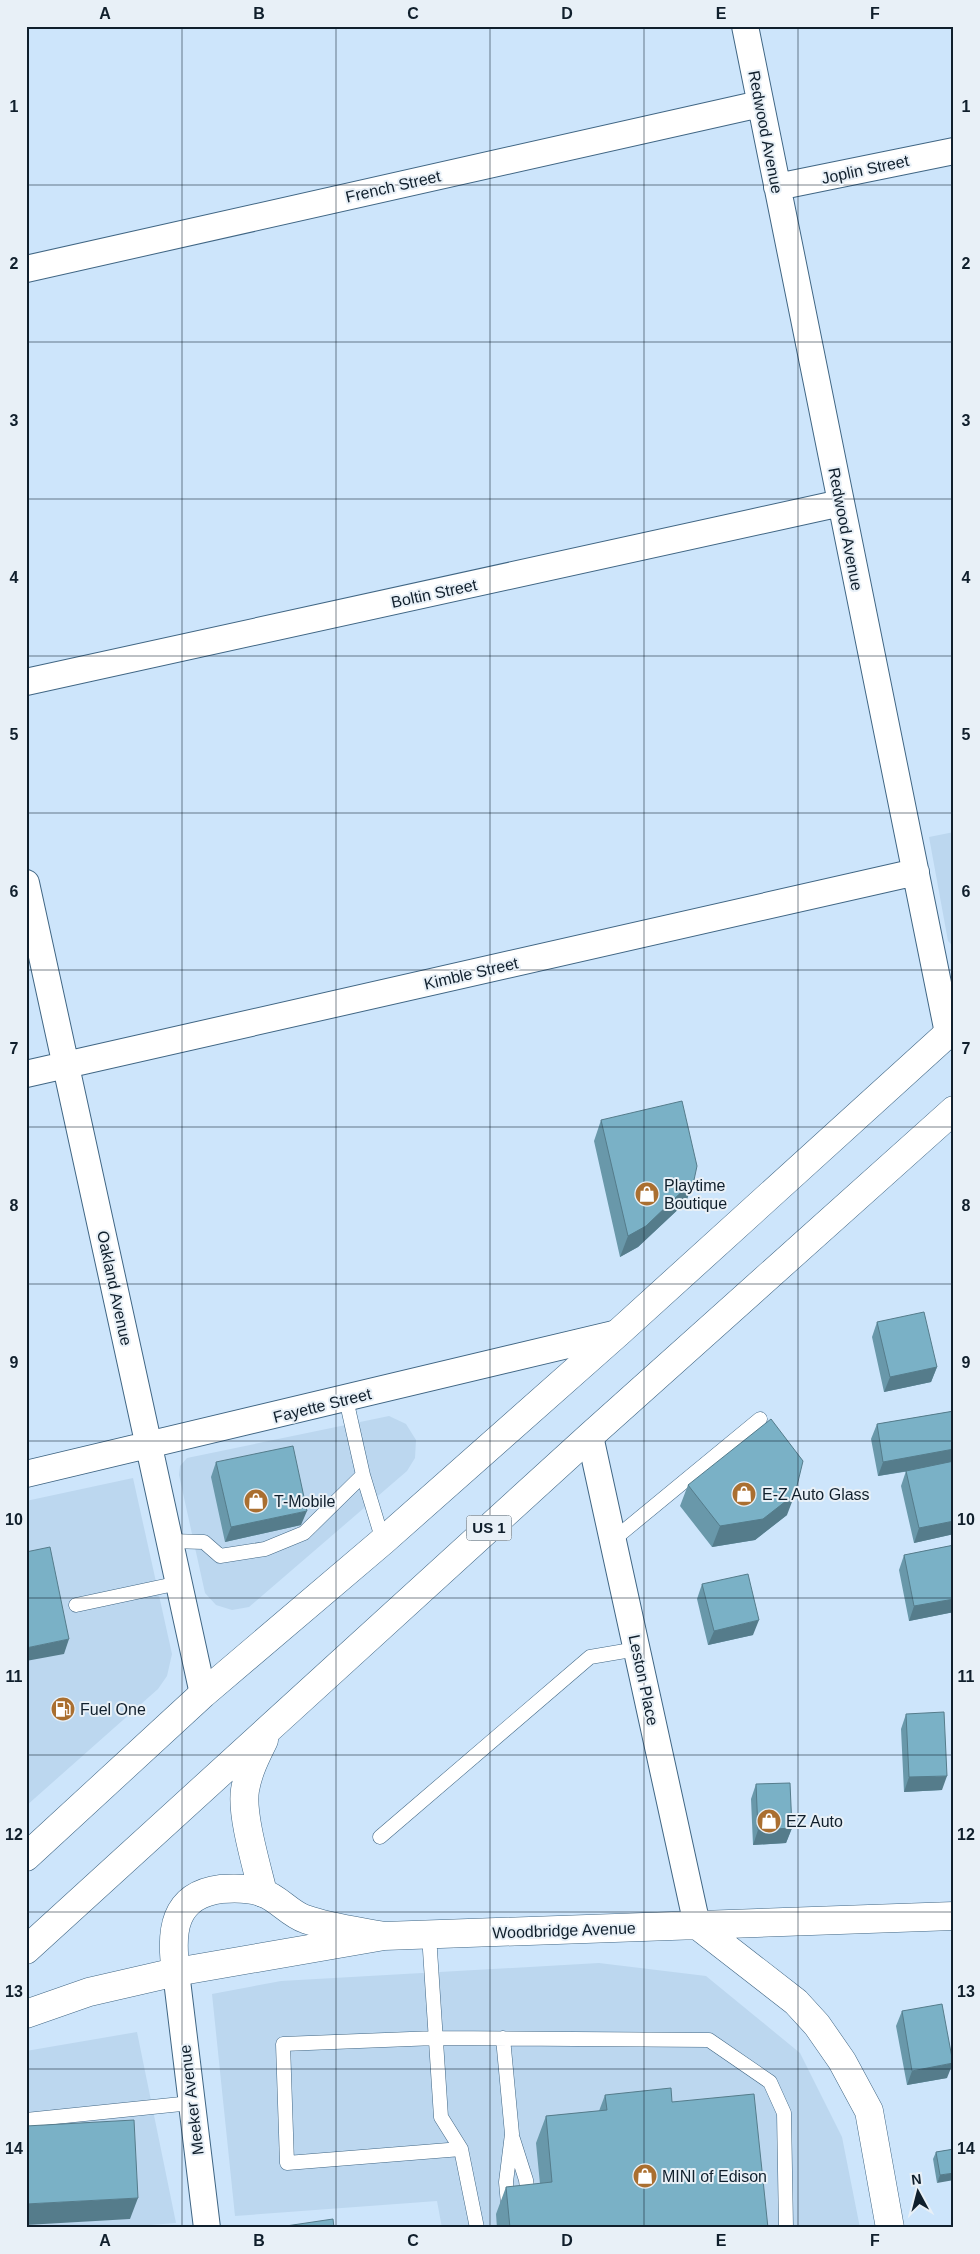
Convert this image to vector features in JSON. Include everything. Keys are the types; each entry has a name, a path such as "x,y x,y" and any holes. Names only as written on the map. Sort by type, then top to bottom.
{"main road":[{"path":"26,1857 203,1694 383,1540 618,1334 951,1030"},
{"name":"US 1","path":"26,1950 590,1436 954,1110"},
{"path":"263,1893 249,1834 245,1793 250,1768 268,1729"},
{"path":"176,1972 172,1946 174,1925 185,1905 204,1891 234,1888 263,1893 304,1919 384,1936"},
{"name":"Woodbridge Avenue","path":"26,2014 89,1992 176,1972 384,1936 954,1916"},
{"path":"697,1925 796,2002 817,2025 842,2061 869,2111 890,2228"}],"street":[{"name":"Redwood Avenue","path":"745,26 916,872 951,1030"},
{"name":"French Street","path":"26,269 760,104"},
{"name":"Joplin Street","path":"777,187 954,150"},
{"name":"Boltin Street","path":"26,682 841,503"},
{"name":"Kimble Street","path":"26,1074 916,872"},
{"name":"Oakland Avenue","path":"26,883 203,1694"},
{"name":"Fayette Street","path":"26,1474 618,1334"},
{"name":"Leston Place","path":"590,1436 697,1925"},
{"name":"Meeker Avenue","path":"176,1972 207,2228"}],"lane":[{"path":"346,1399 363,1475 383,1540"},
{"path":"613,1540 760,1419"},
{"path":"171,1541 204,1542 220,1556 265,1549 304,1533 363,1475"},
{"path":"76,1605 180,1583"},
{"path":"380,1837 590,1657 637,1649"},
{"path":"429,1935 441,2117 461,2149 477,2228"},
{"path":"461,2149 287,2163 283,2044 436,2038 709,2040 770,2082 784,2113 786,2228"},
{"path":"503,2038 512,2134 526,2180 530,2210"},
{"path":"26,2120 191,2103"},
{"path":"509,2212 506,2182 512,2134"}],"shaded area":[{"path":"954,832 954,947 948,941 929,837"},
{"path":"389,1416 406,1424 416,1440 415,1458 407,1471 249,1607 232,1610 216,1605 205,1593 179,1475 180,1466 187,1458"},
{"path":"133,1478 172,1654 167,1676 158,1689 26,1806 26,1501"},
{"path":"599,1963 706,1976 800,2053 842,2137 860,2228 442,2228 437,2201 235,2216 212,1994 281,1981"},
{"path":"137,2032 176,2223 112,2228 26,2228 26,2051"}],"building":[{"name":"Playtime Boutique","path":"682,1101 697,1166 694,1180 646,1226 628,1236 601,1120"},
{"path":"924,1312 937,1367 890,1377 877,1322"},
{"path":"954,1411 954,1449 883,1462 877,1424"},
{"name":"E-Z Auto Glass","path":"771,1419 803,1461 795,1494 763,1519 720,1526 688,1485"},
{"name":"T-Mobile","path":"293,1446 307,1511 231,1527 216,1462"},
{"path":"954,1461 954,1521 919,1528 906,1471"},
{"path":"954,1545 954,1599 914,1606 904,1555"},
{"path":"50,1547 69,1639 26,1648 26,1552"},
{"path":"748,1574 759,1620 714,1631 702,1584"},
{"path":"944,1712 947,1776 909,1777 906,1714"},
{"path":"790,1783 792,1828 758,1830 756,1784"},
{"path":"942,2004 953,2063 912,2071 902,2011"},
{"name":"MINI of Edison","path":"671,2088 672,2102 754,2094 768,2228 510,2228 506,2187 552,2182 546,2116 607,2110 605,2095"},
{"path":"134,2120 138,2198 26,2204 26,2126"},
{"path":"954,2149 954,2173 940,2175 936,2152"},
{"path":"333,2219 334,2228 286,2228 286,2226"}],"place":[{"name":"Playtime Boutique","path":"647,1194"},
{"name":"E-Z Auto Glass","path":"744,1494"},
{"name":"T-Mobile","path":"256,1501"},
{"name":"Fuel One","path":"63,1709"},
{"name":"EZ Auto","path":"769,1821"},
{"name":"MINI of Edison","path":"645,2176"}]}
